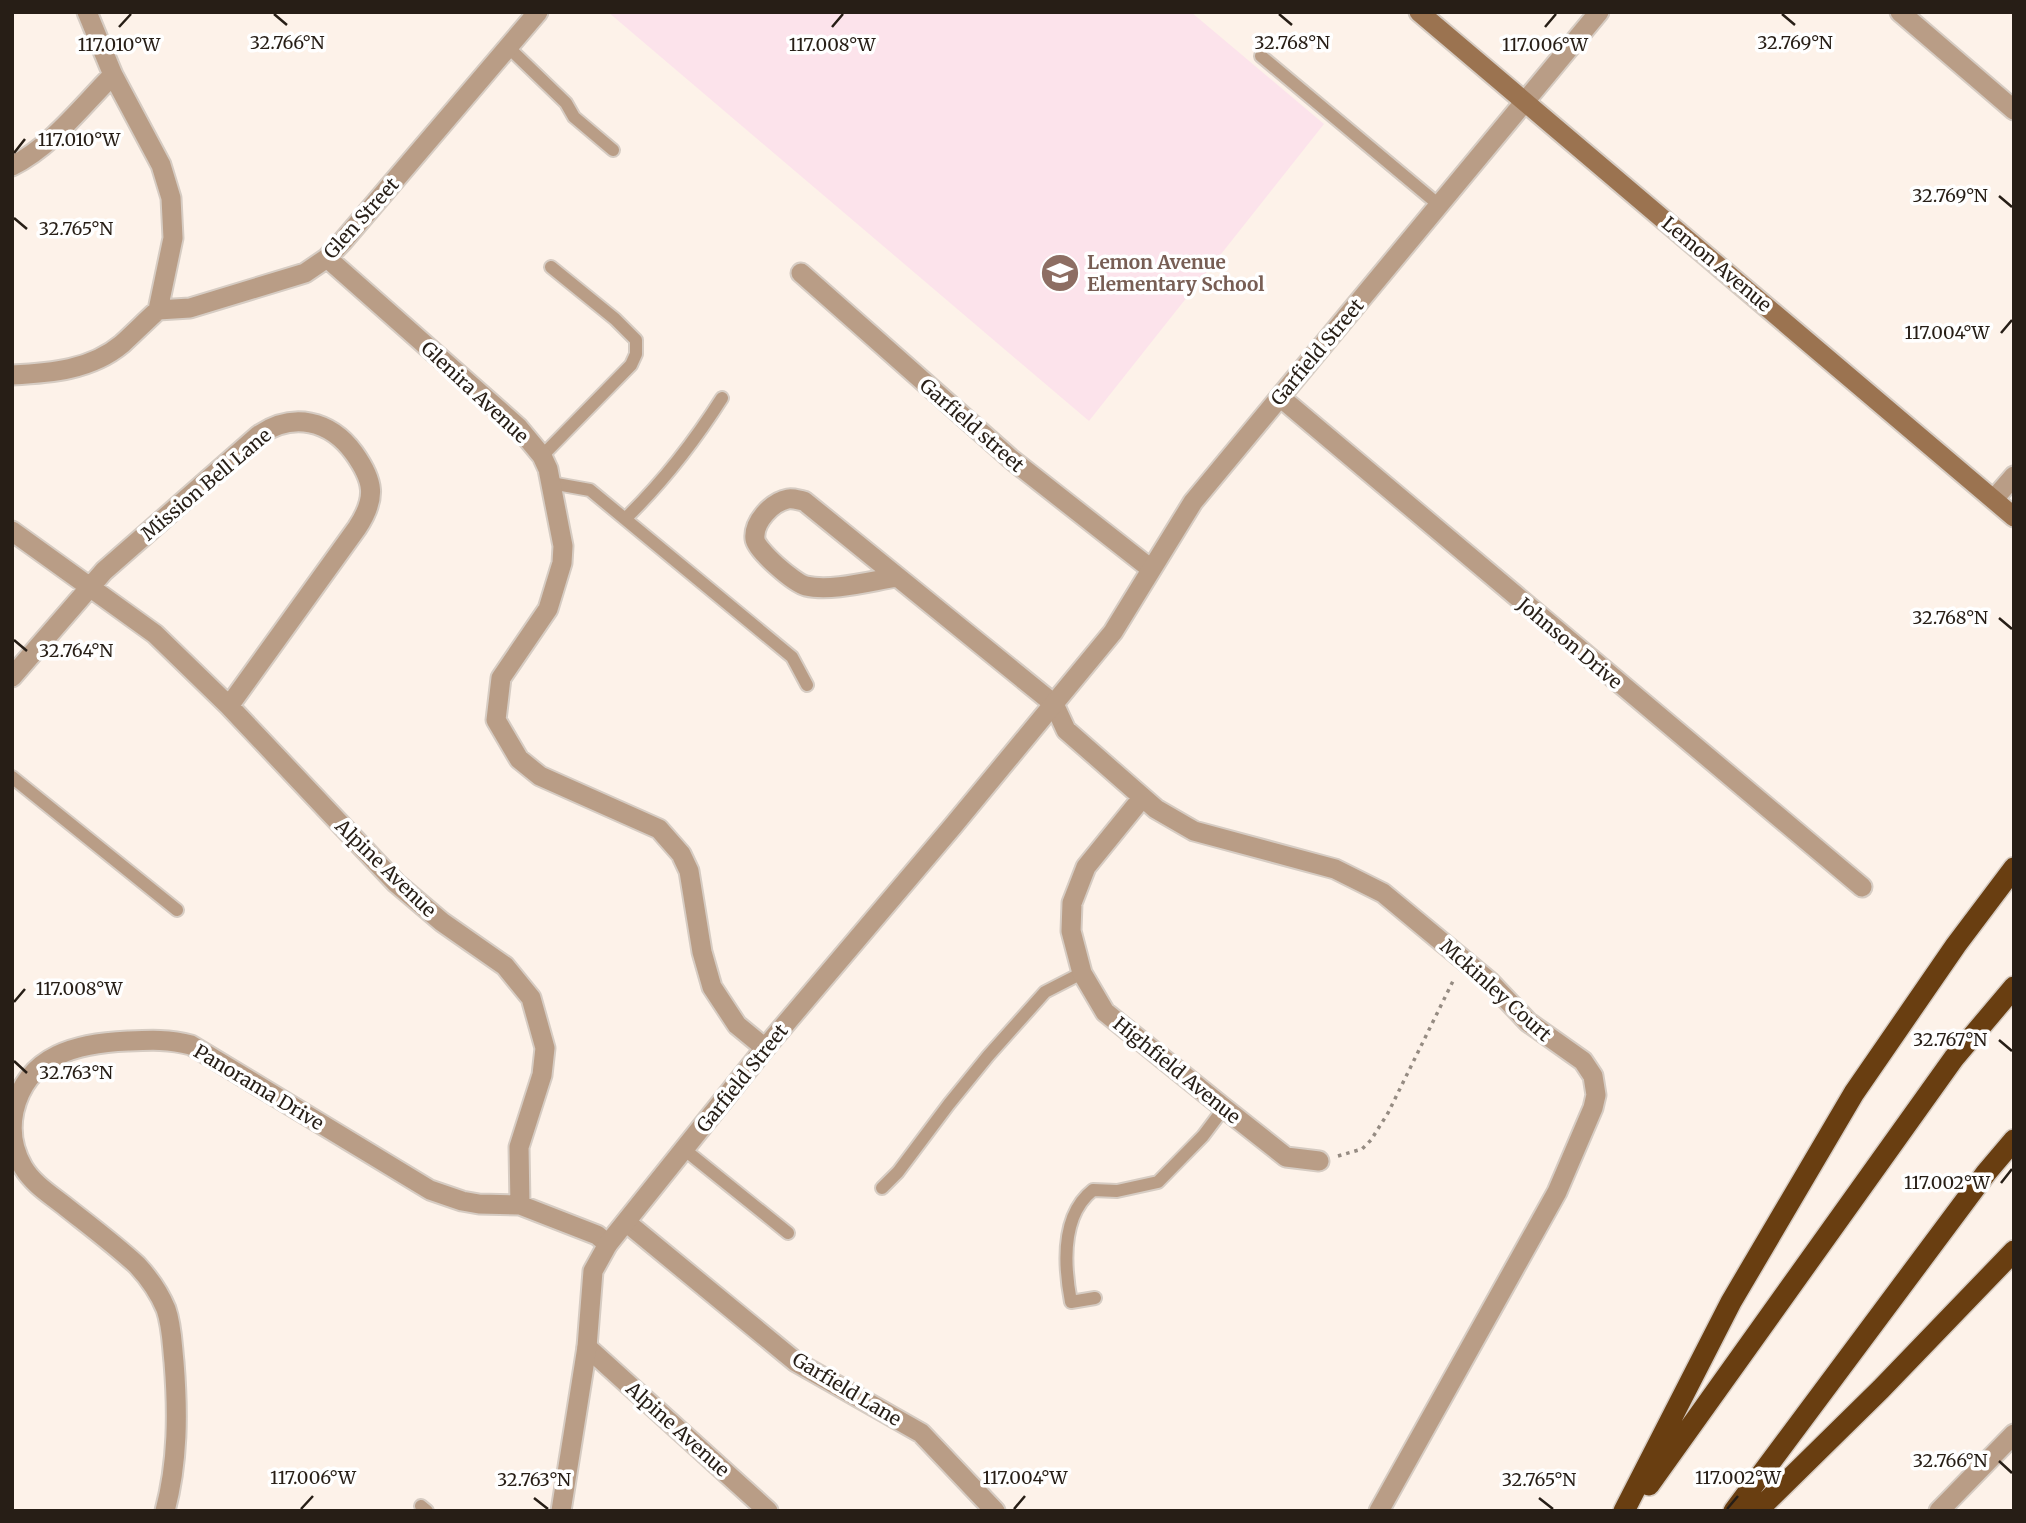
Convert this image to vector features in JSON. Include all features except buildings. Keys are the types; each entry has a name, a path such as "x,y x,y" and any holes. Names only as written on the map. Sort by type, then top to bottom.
{"highway":[{"path":"1625,1511 1731,1302 1854,1093 1956,945 2014,868"},
{"path":"1631,1511 1954,1058 2014,987"},
{"path":"1734,1511 1986,1173 2014,1140"},
{"path":"1757,1511 1881,1389 2014,1251"}],"main road":[{"name":"Lemon Avenue","path":"1419,12 2014,517"}],"street":[{"path":"12,375 58,372 80,366 120,345 158,310 173,238 171,198 161,165 113,75 87,12"},
{"name":"Glen Street","path":"158,310 190,308 305,273 327,258 538,12"},
{"name":"Garfield Street","path":"561,1511 587,1348 593,1271 608,1244 765,1048 1113,632 1193,502 1599,12"},
{"path":"1900,12 2014,110"},
{"path":"12,166 29,158 113,75"},
{"name":"Glenira Avenue","path":"327,258 518,427 542,456 551,483 563,546 562,564 548,609 501,678 496,720 519,759 540,776 659,829 681,854 688,872 702,952 712,987 737,1025 765,1048"},
{"name":"Garfield street","path":"801,273 1011,459 1151,569"},
{"name":"Johnson Drive","path":"1280,397 1862,887"},
{"name":"Mission Bell Lane","path":"12,677 114,562 269,428 293,421 317,423 338,435 368,473 370,492 367,511 229,706"},
{"path":"1994,499 2014,476"},
{"path":"898,577 819,588 802,585 761,551 755,538 758,524 768,510 778,503 790,498 804,501 898,577 1054,704 1066,730 1142,798"},
{"name":"Alpine Avenue","path":"12,531 155,634 229,706 396,883 442,922 505,967 531,998 545,1048 542,1074 519,1147 520,1205"},
{"name":"Highfield Avenue","path":"1142,798 1086,867 1072,903 1071,931 1082,973 1105,1012 1224,1108 1286,1157 1319,1161"},
{"name":"Mckinley Court","path":"1142,798 1194,831 1335,869 1377,889 1489,981 1528,1022 1583,1061 1593,1076 1596,1095 1593,1108 1557,1192 1379,1511"},
{"name":"Panorama Drive","path":"165,1511 175,1465 177,1399 171,1325 157,1291 142,1271 125,1254 39,1186 18,1157 12,1131 16,1105 34,1073 69,1049 94,1043 165,1040 191,1045 430,1190 479,1204 520,1205"},
{"path":"520,1205 597,1235 608,1244"},
{"name":"Garfield Lane","path":"626,1222 796,1362 921,1433 995,1511"},
{"name":"Alpine Avenue","path":"587,1348 768,1511"},
{"path":"1939,1511 2014,1434"}],"lane":[{"path":"508,47 566,103 574,117 613,150"},
{"path":"1261,56 1439,205"},
{"path":"542,456 631,365 636,354 636,340 615,319 551,267"},
{"path":"625,519 641,504 691,444 722,398"},
{"path":"551,483 590,490 792,657 807,685"},
{"path":"12,777 177,911"},
{"path":"883,1188 949,1104 1045,992 1082,973"},
{"path":"1095,1298 1071,1302 1065,1271 1074,1214 1083,1198 1094,1190 1117,1191 1158,1182 1203,1136 1224,1108"},
{"path":"685,1150 788,1233"}],"path":[{"path":"1319,1161 1362,1150 1371,1140 1388,1114 1454,979"}],"shaded area":[{"name":"Lemon Avenue Elementary School","path":"608,12 1191,12 1324,124 1089,421"}],"place":[{"name":"Lemon Avenue Elementary School","path":"1060,273"}]}
